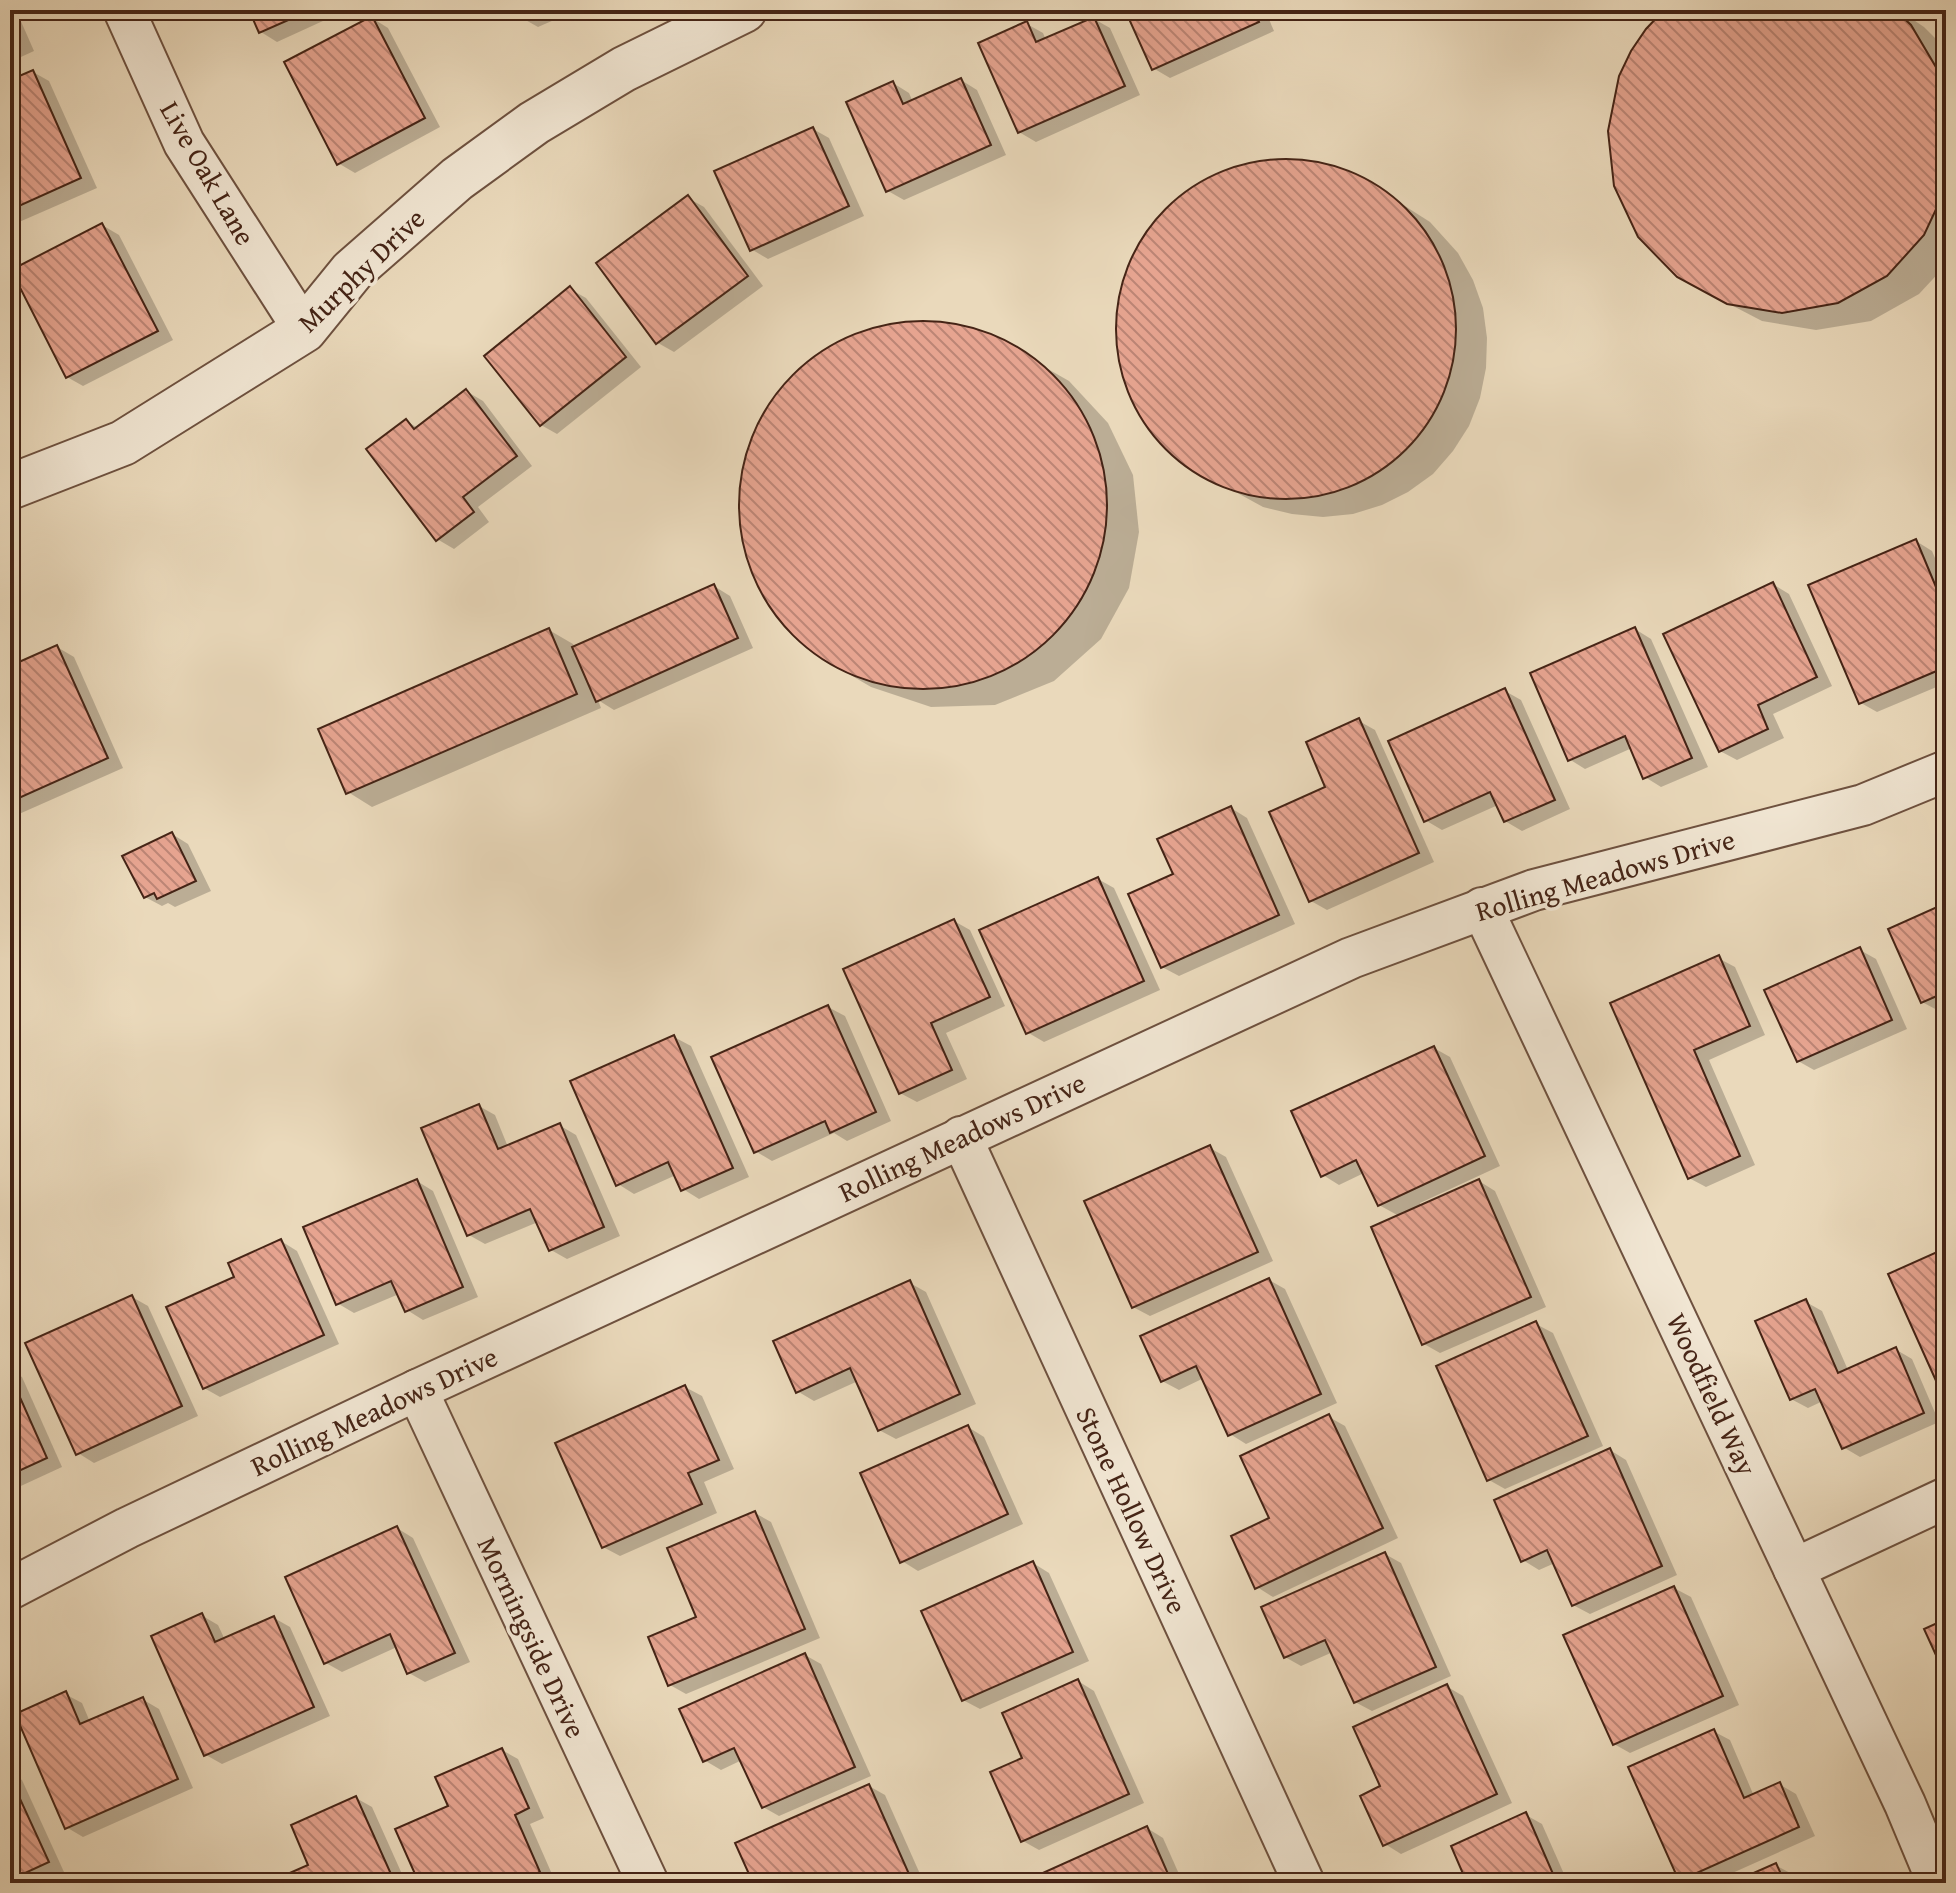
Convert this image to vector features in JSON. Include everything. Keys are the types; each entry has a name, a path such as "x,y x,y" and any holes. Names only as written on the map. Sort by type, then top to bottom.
{"street":[{"name":"Live Oak Lane","path":"124,10 184,143 304,330"},
{"name":"Murphy Drive","path":"10,487 123,443 304,330 352,271 457,179 534,123 624,69 744,10"},
{"name":"Rolling Meadows Drive","path":"10,1589 127,1528 417,1390 1351,958 1534,890 1863,805 1946,771"},
{"name":"Woodfield Way","path":"1482,908 1905,1804 1938,1883"},
{"name":"Stone Hollow Drive","path":"961,1137 1304,1883"},
{"name":"Morningside Drive","path":"417,1390 648,1883"},
{"path":"1794,1569 1946,1498"}],"building":[{"path":"249,10 311,10 259,33"},
{"path":"516,10 541,10 520,19"},
{"path":"1125,10 1254,10 1259,22 1152,70"},
{"path":"1664,10 1895,10 1911,25 1940,74 1946,98 1946,188 1924,235 1887,276 1838,303 1782,313 1727,304 1677,277 1638,237 1614,186 1608,131 1619,76 1646,29"},
{"path":"372,16 425,118 337,165 284,62"},
{"path":"1094,17 1125,86 1018,133 978,43 1027,21 1036,42"},
{"path":"10,22 19,42 10,46"},
{"path":"33,70 81,178 10,210 10,80"},
{"path":"961,78 991,145 886,192 846,102 893,81 903,104"},
{"path":"813,127 849,206 750,251 714,171"},
{"path":"1286,159 1319,163 1351,172 1380,188 1406,209 1427,235 1443,264 1452,296 1456,329 1452,362 1443,394 1427,423 1406,449 1380,470 1351,486 1319,495 1286,499 1253,495 1221,486 1192,470 1166,449 1145,423 1129,394 1120,362 1116,329 1120,296 1129,264 1145,235 1166,209 1192,188 1221,172 1253,163"},
{"path":"688,195 748,276 656,344 596,263"},
{"path":"102,223 158,331 66,378 11,270"},
{"path":"570,286 626,357 540,426 484,356"},
{"path":"923,321 959,325 993,335 1025,352 1053,375 1076,403 1093,435 1103,469 1107,505 1103,541 1093,575 1076,607 1053,635 1025,658 993,675 959,685 923,689 887,685 853,675 821,658 793,635 770,607 753,575 743,541 739,505 743,469 753,435 770,403 793,375 821,352 853,335 887,325"},
{"path":"466,389 517,456 463,497 474,512 436,541 366,449 406,419 414,429"},
{"path":"1916,539 1946,611 1946,667 1859,704 1808,585"},
{"path":"1773,582 1817,677 1758,705 1768,729 1719,752 1663,634"},
{"path":"714,584 738,638 596,702 572,647"},
{"path":"1635,627 1692,758 1643,779 1625,736 1568,761 1530,673"},
{"path":"549,628 577,694 346,794 318,729"},
{"path":"57,645 108,758 10,802 10,666"},
{"path":"1505,688 1555,800 1504,822 1490,792 1424,822 1388,741"},
{"path":"1359,718 1419,853 1309,902 1269,812 1325,787 1306,742"},
{"path":"1231,806 1279,915 1161,968 1128,894 1173,874 1157,839"},
{"path":"172,832 196,881 157,899 154,893 144,898 122,856"},
{"path":"1098,877 1144,981 1026,1034 979,930"},
{"path":"1946,903 1946,992 1921,1003 1888,929"},
{"path":"954,919 990,997 931,1023 952,1070 899,1094 843,969"},
{"path":"1860,947 1892,1020 1797,1062 1764,990"},
{"path":"1719,955 1750,1026 1694,1050 1740,1156 1688,1179 1610,1003"},
{"path":"828,1005 876,1112 830,1133 825,1121 754,1153 711,1057"},
{"path":"674,1035 733,1168 681,1191 668,1162 616,1186 570,1081"},
{"path":"1434,1046 1485,1156 1378,1206 1356,1160 1321,1177 1291,1111"},
{"path":"479,1104 498,1149 560,1123 604,1227 549,1251 530,1209 467,1236 421,1128"},
{"path":"1210,1145 1258,1252 1132,1308 1084,1201"},
{"path":"417,1179 463,1287 405,1312 391,1281 336,1305 303,1227"},
{"path":"1479,1179 1531,1297 1422,1345 1371,1227"},
{"path":"281,1239 324,1335 203,1389 166,1307 234,1277 228,1263"},
{"path":"1946,1248 1946,1403 1888,1274"},
{"path":"1269,1278 1321,1394 1228,1436 1196,1366 1161,1382 1140,1336"},
{"path":"910,1280 960,1394 878,1431 850,1368 796,1393 773,1341"},
{"path":"132,1295 182,1406 76,1455 25,1343"},
{"path":"1806,1299 1838,1373 1896,1347 1924,1413 1842,1449 1815,1389 1790,1400 1755,1321"},
{"path":"1536,1321 1588,1436 1487,1481 1436,1366"},
{"path":"10,1375 47,1458 10,1475"},
{"path":"685,1385 719,1460 688,1473 702,1504 602,1548 555,1443"},
{"path":"1329,1414 1383,1528 1255,1589 1231,1536 1269,1518 1240,1456"},
{"path":"968,1425 1008,1514 900,1563 860,1473"},
{"path":"1610,1448 1662,1566 1572,1606 1547,1550 1521,1562 1494,1500"},
{"path":"755,1511 805,1629 668,1686 648,1637 696,1617 667,1548"},
{"path":"397,1526 455,1653 407,1674 390,1634 324,1664 285,1577"},
{"path":"1385,1552 1436,1667 1354,1703 1325,1640 1284,1658 1261,1607"},
{"path":"1033,1561 1073,1652 962,1701 921,1611"},
{"path":"1674,1586 1723,1696 1613,1745 1563,1635"},
{"path":"202,1613 215,1642 274,1616 314,1707 204,1756 151,1636"},
{"path":"1946,1619 1946,1677 1924,1629"},
{"path":"805,1653 855,1767 762,1808 734,1748 703,1762 679,1709"},
{"path":"1078,1679 1129,1794 1021,1842 990,1772 1022,1758 1002,1713"},
{"path":"1447,1684 1497,1794 1383,1846 1360,1796 1380,1786 1353,1727"},
{"path":"66,1691 80,1724 143,1697 178,1779 65,1829 15,1714"},
{"path":"1714,1729 1744,1798 1780,1782 1799,1827 1679,1881 1628,1767"},
{"path":"502,1748 529,1808 515,1815 540,1872 516,1883 419,1883 395,1829 448,1806 435,1777"},
{"path":"10,1777 49,1862 10,1880"},
{"path":"869,1784 913,1883 802,1883 801,1879 791,1883 753,1883 735,1843"},
{"path":"356,1796 395,1883 267,1883 308,1865 291,1825"},
{"path":"1526,1812 1557,1883 1467,1883 1451,1846"},
{"path":"1147,1826 1172,1883 1039,1883 1036,1876"},
{"path":"1776,1863 1785,1883 1731,1883"}]}
